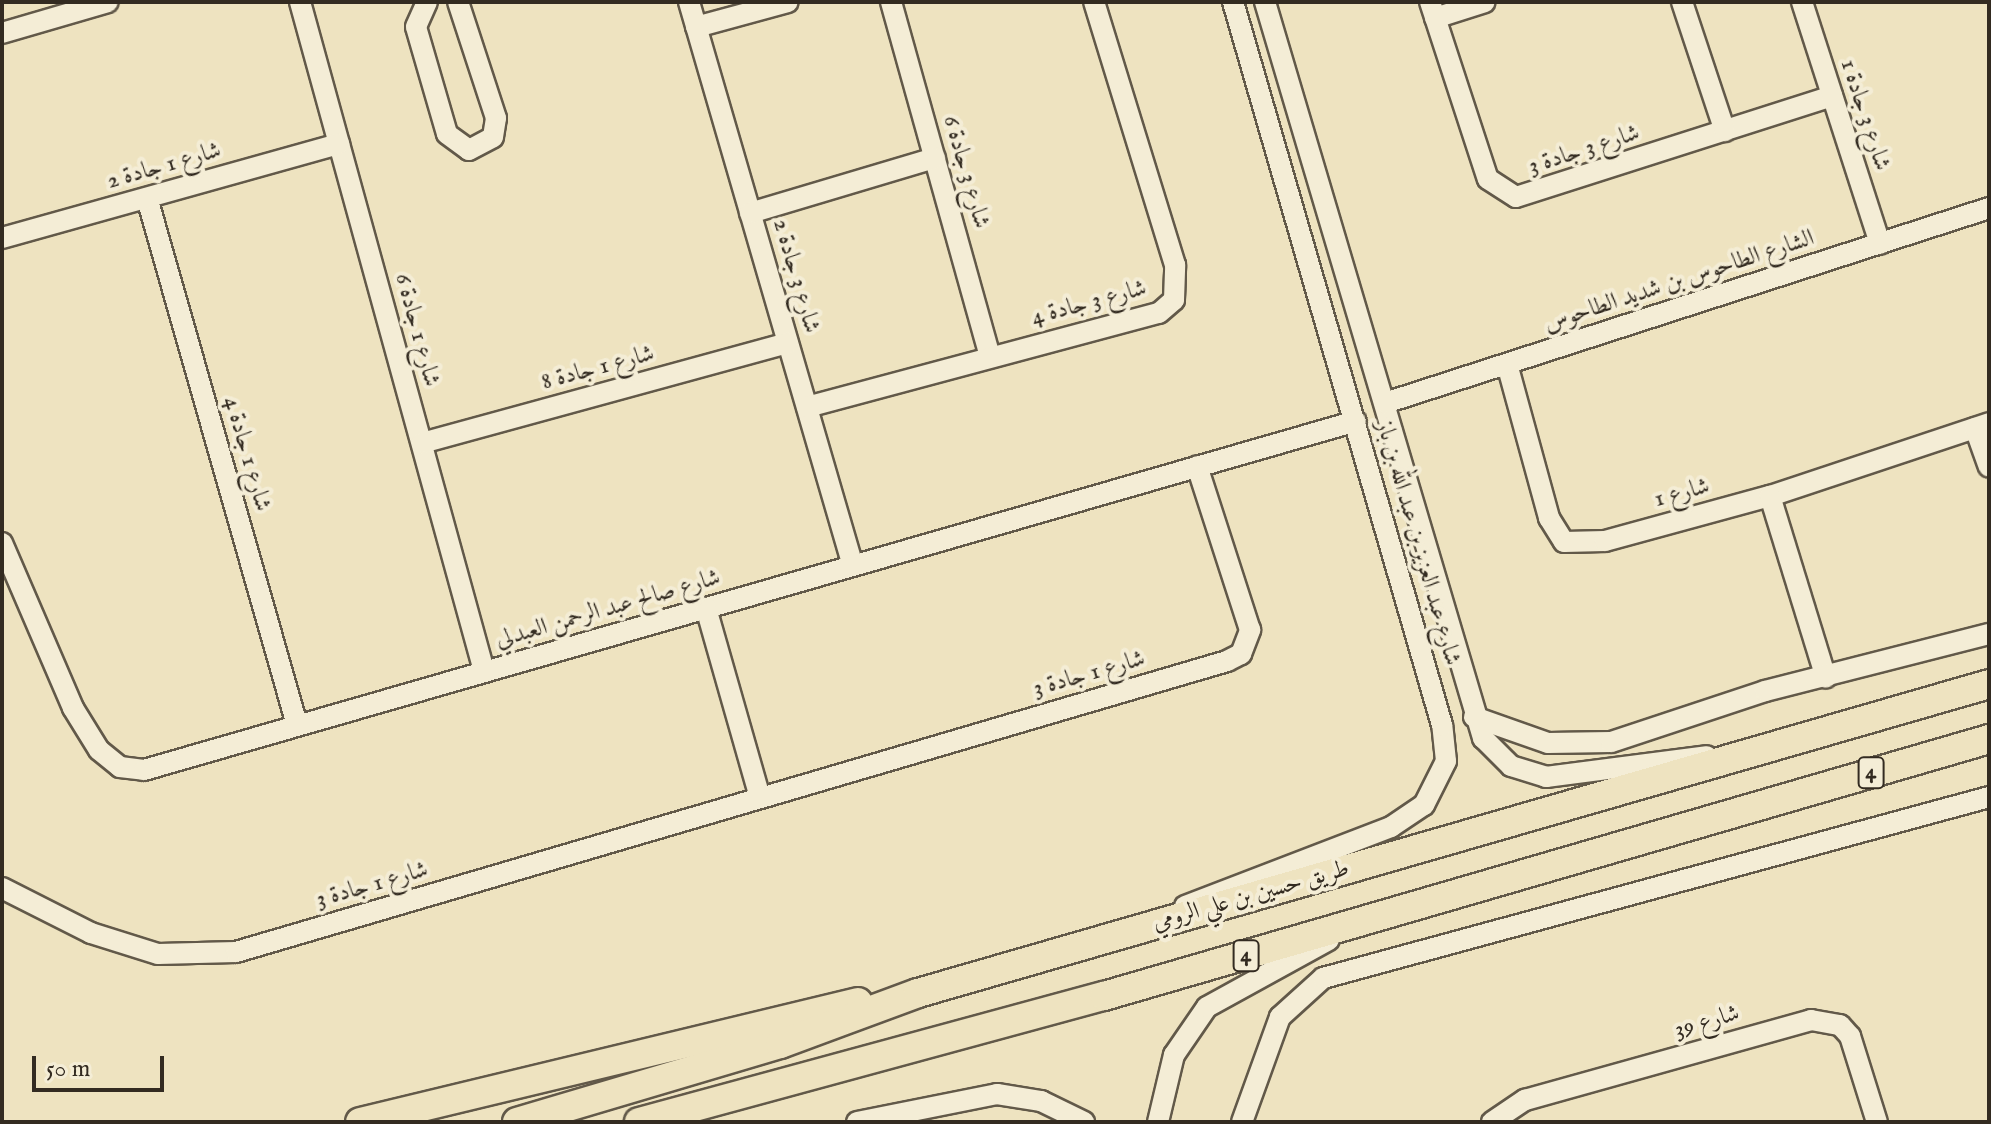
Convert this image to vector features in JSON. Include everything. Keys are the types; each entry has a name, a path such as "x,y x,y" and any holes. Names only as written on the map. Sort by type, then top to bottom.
{"highway":[{"name":"طريق حسين بن علي الرومي","path":"517,1122 780,1044 918,993 1989,684"},
{"name":"4","path":"639,1122 1360,922 1989,739"},
{"path":"360,1122 713,1032 918,993"},
{"path":"687,1122 717,1101"}],"street":[{"path":"2,33 108,2"},
{"name":"شارع 1 جادة 6","path":"300,2 484,671"},
{"path":"427,2 416,19 447,134 469,150 493,137 496,118 458,2"},
{"name":"شارع 3 جادة 2","path":"689,2 853,566"},
{"path":"696,27 788,2"},
{"name":"شارع 3 جادة 6","path":"891,2 990,356"},
{"name":"شارع 3 جادة 4","path":"807,407 1159,313 1174,300 1175,265 1094,2"},
{"name":"شارع عبد العزيز بن عبد الله بن باز","path":"1265,2 1385,403 1474,717 1500,758 1546,777 1743,754"},
{"path":"1432,10 1485,2"},
{"path":"1682,2 1725,131"},
{"name":"شارع 3 جادة 1","path":"1802,2 1880,244"},
{"name":"شارع 3 جادة 3","path":"1432,10 1488,179 1499,191 1534,196 1832,96"},
{"path":"1237,12 1259,18 1264,24 1283,87 1295,99"},
{"name":"شارع عبد العزيز بن عبد الله بن باز","path":"1148,926 1246,878 1391,827 1424,805 1442,778 1442,725 1237,12"},
{"name":"شارع 1 جادة 2","path":"2,238 339,144"},
{"path":"750,213 935,158"},
{"name":"شارع 1 جادة 4","path":"147,198 297,725"},
{"name":"الشارع الطاحوس بن شديد الطاحوس","path":"1385,403 1989,208"},
{"name":"شارع 1 جادة 8","path":"422,443 788,343"},
{"name":"شارع 1","path":"1507,364 1549,518 1564,542 1605,541 1770,496 1982,426"},
{"name":"شارع صالح عبد الرحمن العبدلي","path":"5,556 73,708 99,750 120,767 144,770 1356,421"},
{"path":"1982,426 1989,467"},
{"name":"شارع 1 جادة 3","path":"2,888 91,933 194,958 236,952 1241,654 1250,630 1197,466"},
{"path":"1770,496 1826,678"},
{"path":"706,608 760,797"},
{"path":"1474,717 1528,739 1590,745 1661,731 1826,678 1989,634"},
{"path":"1242,1122 1286,1006 1323,978 1989,797"},
{"path":"1158,1122 1174,1055 1207,1007 1360,922"},
{"name":"شارع 39","path":"1492,1122 1525,1100 1811,1020 1840,1025 1850,1036 1877,1122"},
{"path":"857,1122 997,1094 1041,1101 1084,1122"}]}
